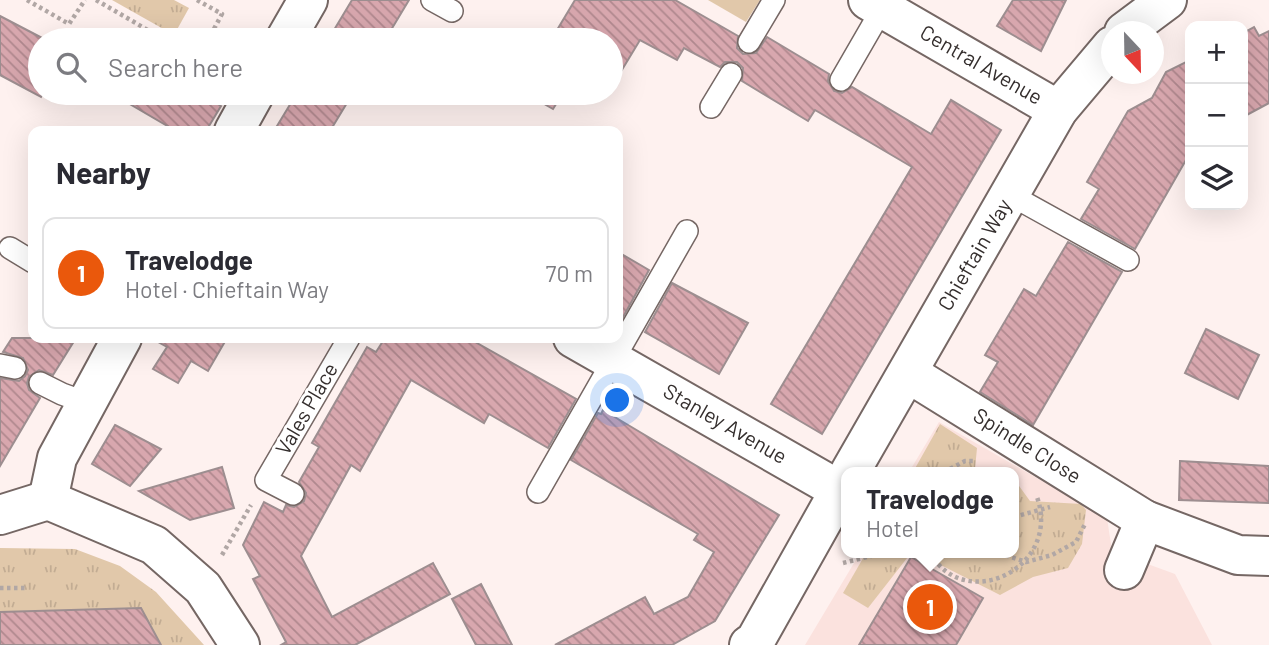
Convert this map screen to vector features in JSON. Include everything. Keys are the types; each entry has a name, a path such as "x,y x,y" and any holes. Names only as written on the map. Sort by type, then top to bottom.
{"street":[{"path":"292,28 308,0"},
{"path":"1139,21 1167,0"},
{"name":"Central Avenue","path":"890,7 1058,110"},
{"name":"Chieftain Way","path":"853,467 1058,110 1101,58"},
{"path":"237,126 249,105"},
{"path":"48,500 57,458 119,343"},
{"name":"Stanley Avenue","path":"582,343 841,479"},
{"name":"Spindle Close","path":"908,373 1145,520 1238,555 1269,556"},
{"name":"Chieftain Way","path":"749,645 755,641 841,488"},
{"path":"0,515 48,500 154,545 203,588 240,645"},
{"path":"1124,570 1145,520"}],"lane":[{"path":"432,0 452,12"},
{"path":"749,42 774,0"},
{"path":"841,80 890,7"},
{"path":"711,107 731,74"},
{"path":"1009,194 1128,260"},
{"path":"538,492 687,231"},
{"path":"10,248 28,259"},
{"name":"Vales Place","path":"265,480 330,354 343,343"},
{"path":"40,383 87,403"},
{"path":"265,480 293,494"}],"path":[{"path":"27,0 69,24 85,0"},
{"path":"96,0 144,28"},
{"path":"197,0 222,14 214,28"},
{"path":"954,467 965,461 985,459"},
{"path":"203,588 265,480"},
{"path":"935,558 949,573 968,580 989,581 1009,575 1026,562 1036,547 1042,528 1041,509 1034,490"},
{"path":"1014,558 1026,562 1052,555 1076,542 1101,492"},
{"path":"0,588 27,587"}],"shaded area":[{"path":"939,422 1018,467 912,467"},
{"path":"1019,468 1107,518 1112,551 1175,574 1212,645 805,645 857,558 1019,558"}],"green space":[{"path":"112,0 174,0 189,8 178,28 162,28"},
{"path":"708,0 760,0 746,22"},
{"path":"940,424 977,448 975,467 916,467"},
{"path":"1019,486 1030,501 1081,504 1086,510 1082,544 1068,568 1033,577 1000,595 927,558 1019,558"},
{"path":"0,548 75,549 120,566 156,592 204,645 161,645 140,608 0,612"},
{"path":"863,558 907,558 868,608 843,593"}],"building":[{"path":"352,0 409,0 392,28 335,28"},
{"path":"575,0 675,0 738,36 737,48 743,54 756,53 767,37 829,74 828,81 834,91 842,93 852,87 931,134 951,100 1001,130 822,434 771,404 912,167 815,110 808,121 742,81 743,68 737,62 725,62 720,67 684,48 677,60 640,40 623,68 623,28 558,28"},
{"path":"1013,0 1066,0 1041,51 997,26"},
{"path":"0,16 28,31 28,90 0,75"},
{"path":"1254,27 1259,36 1269,31 1269,103 1248,114 1248,84 1248,30"},
{"path":"1185,62 1185,162 1135,249 1081,219 1099,189 1087,182 1128,111 1152,98 1160,84 1164,84 1166,72"},
{"path":"132,105 221,106 209,126 167,126"},
{"path":"290,105 346,105 333,126 277,126"},
{"path":"1068,242 1122,272 1033,425 980,392 998,362 985,355 1024,289 1036,296"},
{"path":"623,255 649,270 623,317"},
{"path":"672,283 748,323 719,374 645,332"},
{"path":"1206,329 1259,355 1238,399 1185,373"},
{"path":"12,338 28,338 28,343 73,343 53,375 39,370 29,377 29,390 40,398 0,466 0,378 19,381 28,370 23,358 3,352"},
{"path":"160,343 224,343 208,371 191,361 178,383 153,369 167,347"},
{"path":"382,343 477,343 576,399 548,448 489,414 484,423 411,380 360,471 351,465 301,556 332,617 433,563 450,594 355,645 281,645 286,642 253,579 260,576 243,545 264,502 283,512 286,505 294,507 304,501 306,493 299,482 319,447 312,443 367,347 376,352"},
{"path":"603,410 779,515 715,621 672,645 555,645 645,597 654,614 688,597 714,552 694,540 698,534 571,460 598,413 601,414"},
{"path":"115,425 161,449 130,486 92,464"},
{"path":"1180,461 1269,466 1269,503 1179,500"},
{"path":"222,467 234,508 190,520 139,491"},
{"path":"910,558 983,598 956,645 859,645"},
{"path":"481,584 512,645 476,645 452,599"},
{"path":"141,608 161,645 0,645 0,612"}],"place":[{"name":"Travelodge","path":"930,607"}]}
